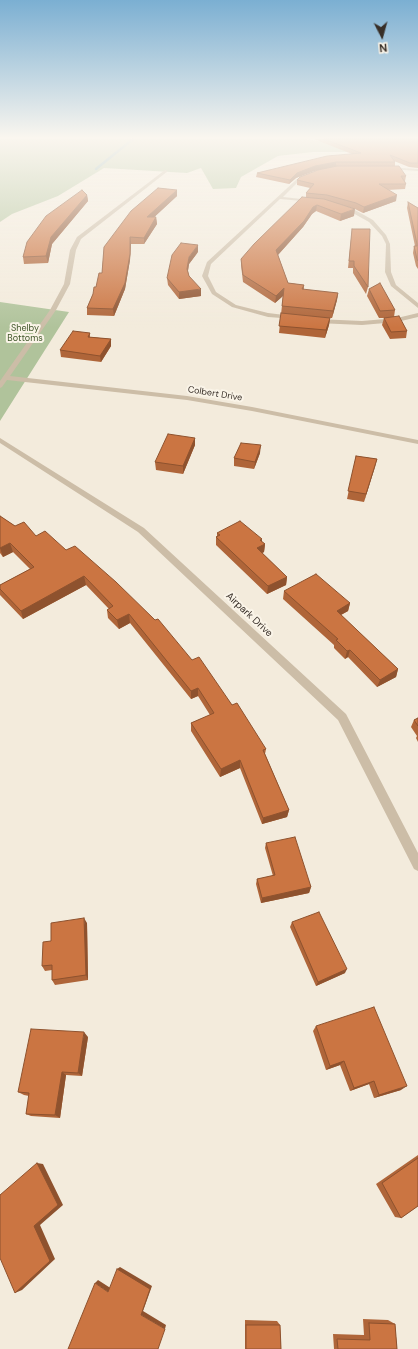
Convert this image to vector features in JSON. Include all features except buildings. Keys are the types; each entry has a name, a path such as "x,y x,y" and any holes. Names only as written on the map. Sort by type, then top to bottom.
{"street":[{"path":"0,386 53,310 67,284 73,250 79,238 126,202"},
{"path":"277,202 209,263 205,276 214,293 234,306 268,315 299,319"},
{"path":"338,207 353,211 371,221 384,236 388,244 388,272 394,286 418,306"},
{"path":"314,321 362,322 397,320 418,315"},
{"name":"Colbert Drive","path":"6,378 187,398 252,409 418,442"},
{"name":"Airpark Drive","path":"0,440 141,530 342,717 418,865"}],"green space":[{"path":"0,202 43,202 12,214 0,222"},
{"name":"Shelby Bottoms","path":"0,302 69,312 0,421"}]}
